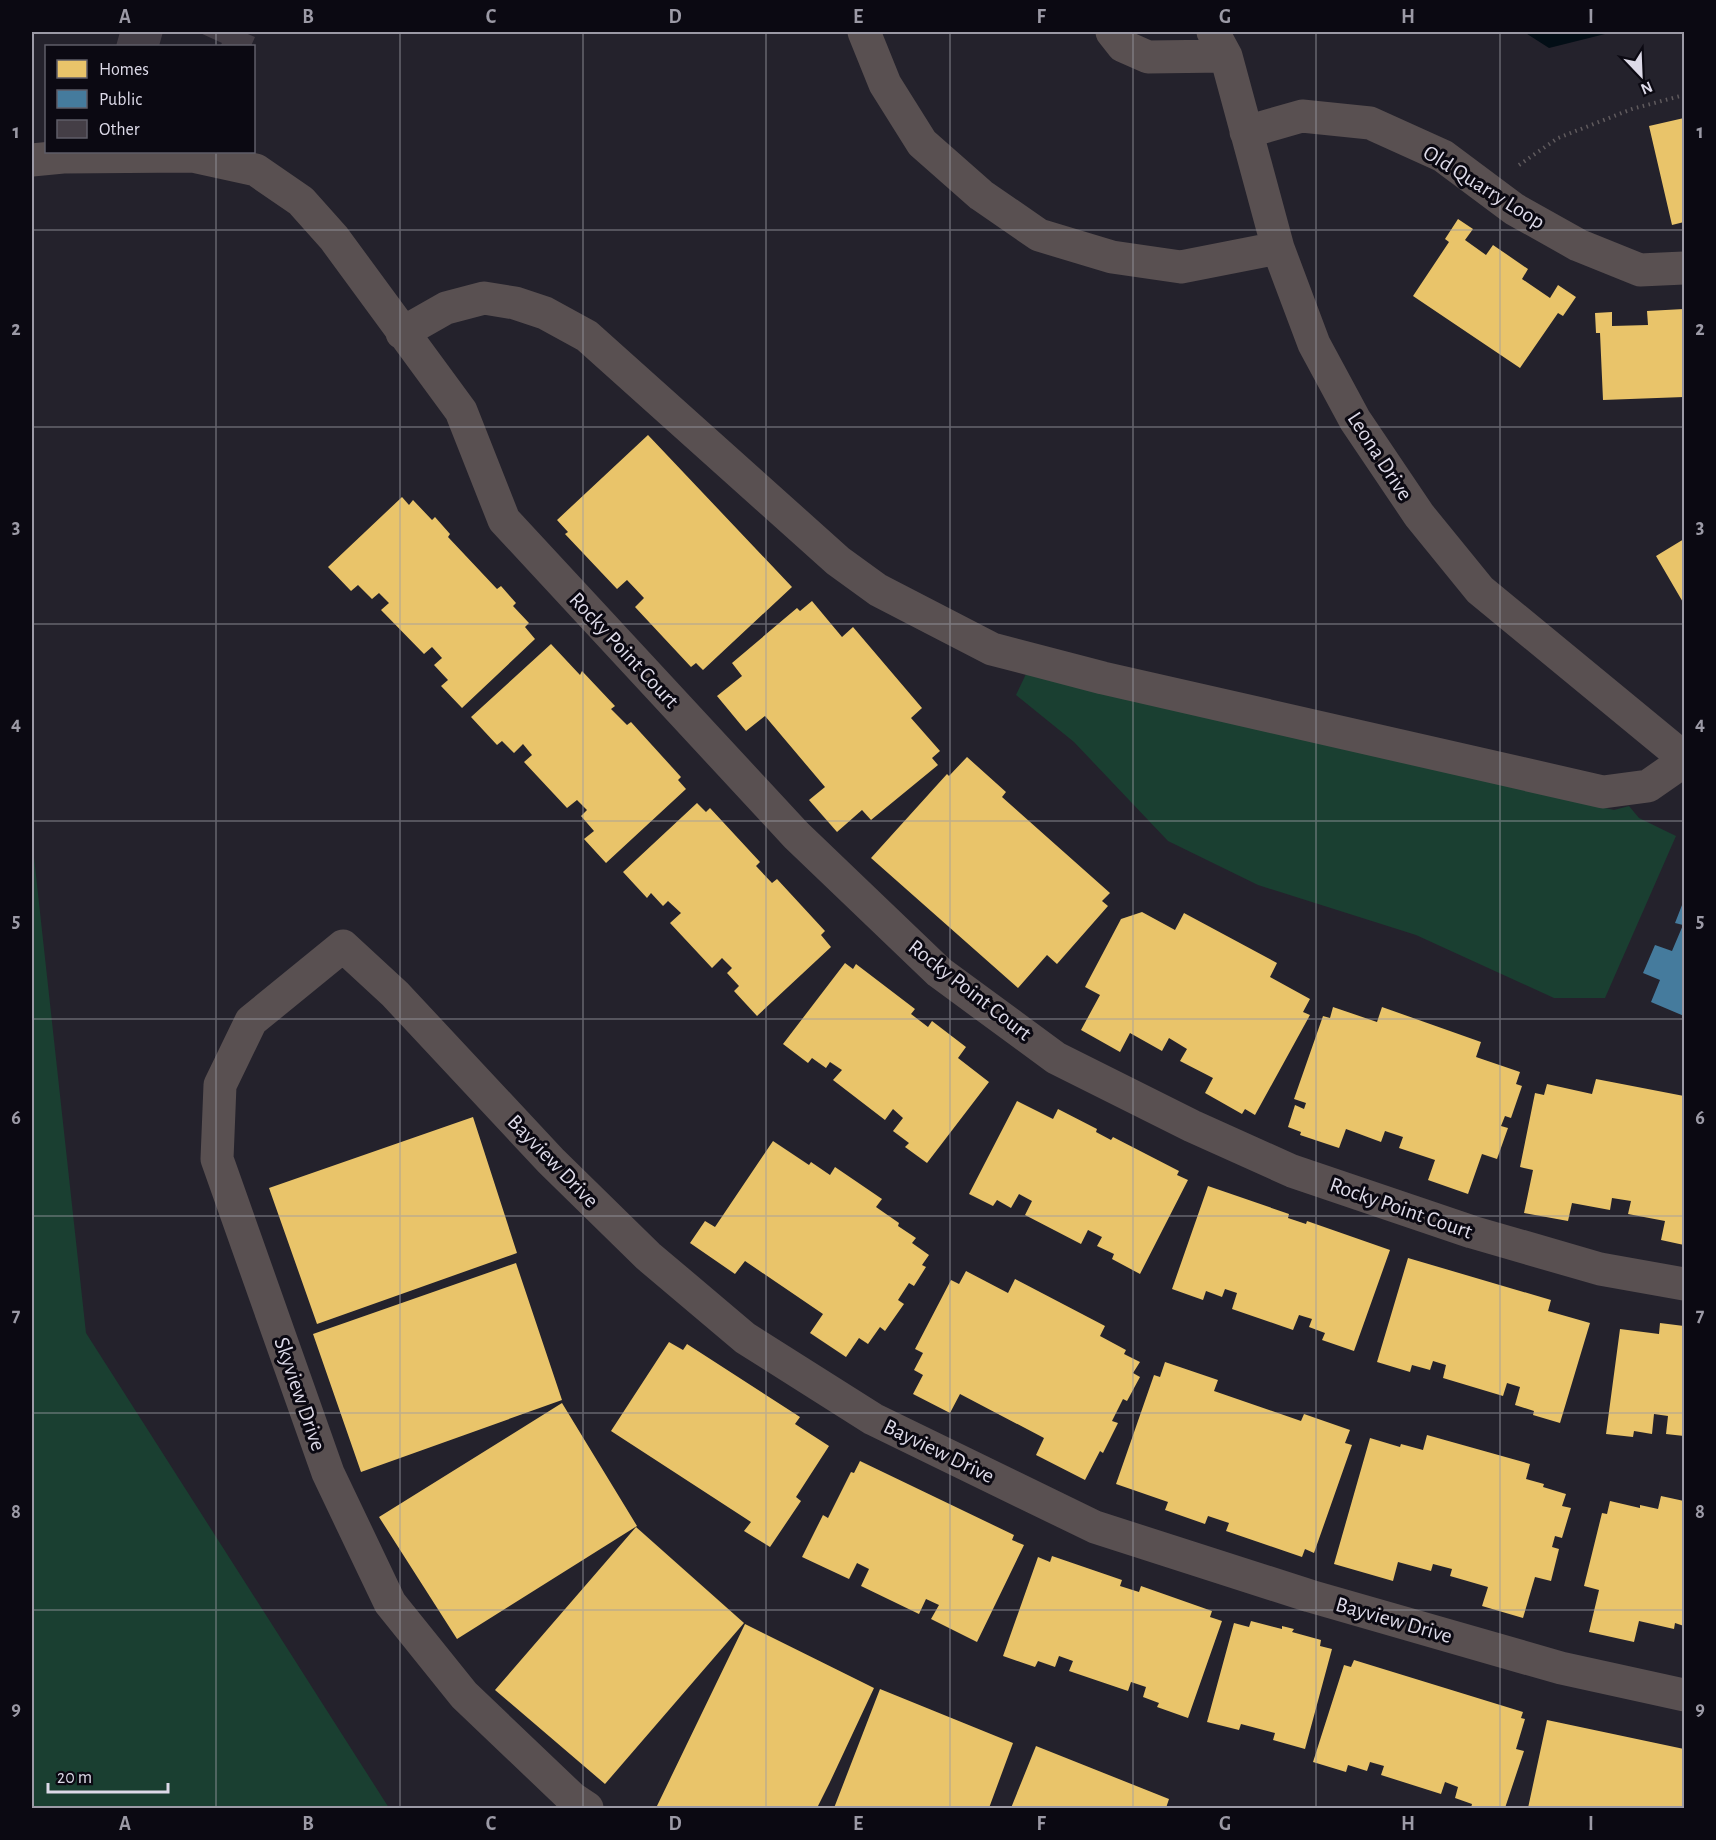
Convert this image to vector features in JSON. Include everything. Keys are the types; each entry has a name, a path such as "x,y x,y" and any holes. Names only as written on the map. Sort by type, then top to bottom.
{"street":[{"path":"864,32 885,84 922,143 981,195 1040,235 1112,257 1181,267 1278,248"},
{"path":"1112,32 1123,46 1148,57 1227,40"},
{"name":"Leona Drive","path":"1227,40 1246,132 1278,248 1314,344 1355,420 1419,515 1480,590 1684,759"},
{"name":"Old Quarry Loop","path":"1246,132 1302,116 1370,123 1443,156 1514,209 1578,245 1640,270 1684,268"},
{"name":"Rocky Point Court","path":"32,159 192,156 256,170 301,201 328,230 461,411 504,520 796,836 939,972 1056,1058 1192,1126 1292,1171 1472,1232 1600,1269 1684,1284"},
{"path":"402,333 446,308 484,298 515,303 545,313 566,324 587,336 838,561 878,590 992,649 1102,678 1603,792 1648,786 1684,759"},
{"name":"Bayview Drive","path":"343,946 395,994 551,1161 648,1256 745,1338 873,1419 1095,1527 1310,1596 1561,1668 1684,1695"},
{"name":"Skyview Drive","path":"343,946 251,1021 220,1085 217,1159 328,1473 390,1603 464,1695 572,1798 587,1809"}],"path":[{"path":"1486,188 1558,138 1632,109 1684,95"}],"green space":[{"path":"1026,674 1614,810 1629,806 1639,818 1676,836 1605,998 1554,998 1416,935 1258,885 1168,841 1074,742 1016,695"},
{"path":"32,839 86,1333 389,1808 32,1808"}],"shaded area":[{"path":"1524,32 1613,32 1549,48"}],"building: Homes":[{"path":"1684,118 1684,222 1672,225 1649,126"},
{"path":"1458,219 1473,229 1465,240 1486,255 1493,245 1528,269 1522,279 1550,298 1558,285 1576,297 1563,316 1558,313 1520,368 1413,296 1449,242 1445,239"},
{"path":"1684,309 1684,397 1603,400 1600,333 1596,333 1595,313 1612,312 1612,326 1648,325 1647,311"},
{"path":"648,435 792,587 703,670 696,663 691,667 635,607 644,598 627,580 617,589 565,534 568,532 557,520"},
{"path":"402,497 409,505 413,500 432,520 435,517 450,534 448,537 497,589 501,586 516,603 513,606 529,623 525,627 535,639 462,708 441,686 448,680 434,665 442,658 432,647 424,654 381,610 389,603 379,593 372,599 358,585 351,591 328,567"},
{"path":"1684,539 1684,604 1656,556"},
{"path":"812,601 842,637 853,627 922,708 911,718 940,751 932,758 938,765 871,820 862,810 837,832 809,800 825,787 765,716 746,731 717,696 742,676 732,663 797,608 800,611"},
{"path":"551,644 580,675 582,671 615,706 611,709 627,725 631,722 681,777 678,780 686,789 606,863 584,839 594,831 581,816 587,810 577,800 567,808 524,762 532,755 523,744 514,753 502,741 497,745 471,717"},
{"path":"967,757 1006,792 1002,797 1110,893 1102,901 1108,906 1057,964 1047,955 1018,988 871,858 947,774 949,776"},
{"path":"697,803 706,812 710,808 760,862 756,866 772,883 777,879 825,931 821,935 831,947 757,1016 734,991 739,986 727,973 732,968 722,958 712,968 670,923 681,913 668,901 663,906 651,893 647,898 623,872"},
{"path":"1142,912 1175,930 1184,913 1277,963 1270,977 1310,999 1303,1012 1310,1015 1255,1115 1245,1109 1242,1114 1205,1093 1213,1078 1180,1061 1187,1049 1169,1038 1162,1051 1130,1033 1120,1052 1081,1030 1100,995 1085,987 1121,919"},
{"path":"845,963 853,969 856,964 915,1009 911,1014 928,1027 932,1021 966,1047 958,1058 989,1082 927,1163 905,1147 909,1143 893,1131 903,1118 893,1109 885,1120 833,1080 842,1070 830,1062 826,1068 812,1058 808,1063 783,1044"},
{"path":"1333,1007 1377,1022 1382,1007 1481,1042 1476,1057 1520,1072 1516,1084 1522,1086 1511,1118 1505,1116 1501,1126 1508,1128 1497,1159 1482,1154 1468,1194 1428,1180 1435,1160 1399,1148 1403,1137 1385,1131 1381,1142 1346,1129 1339,1148 1300,1135 1301,1132 1288,1127 1295,1105 1304,1109 1306,1103 1294,1099 1323,1016 1330,1018"},
{"path":"1596,1079 1684,1096 1684,1245 1661,1240 1665,1221 1628,1214 1631,1201 1612,1198 1610,1210 1572,1203 1568,1221 1524,1213 1533,1170 1520,1167 1535,1093 1544,1095 1547,1084 1592,1094"},
{"path":"1017,1101 1053,1119 1058,1109 1097,1129 1096,1132 1111,1140 1113,1137 1179,1171 1177,1175 1188,1180 1140,1274 1112,1259 1114,1254 1097,1246 1102,1237 1088,1230 1081,1244 1025,1215 1032,1201 1019,1194 1011,1208 997,1200 993,1206 969,1194"},
{"path":"473,1117 517,1253 317,1324 269,1188"},
{"path":"773,1141 809,1165 811,1162 830,1175 835,1167 882,1199 876,1207 916,1238 912,1243 929,1255 922,1265 926,1267 914,1286 909,1283 898,1300 904,1304 885,1331 880,1327 868,1344 859,1338 846,1357 810,1333 823,1314 745,1261 735,1274 690,1243 705,1221 715,1227"},
{"path":"1208,1186 1289,1214 1288,1218 1306,1224 1307,1221 1390,1250 1354,1351 1322,1340 1325,1333 1309,1327 1312,1319 1299,1315 1293,1330 1232,1309 1237,1293 1225,1289 1222,1297 1206,1291 1203,1300 1172,1289"},
{"path":"1408,1258 1551,1300 1548,1311 1590,1323 1560,1423 1533,1415 1534,1411 1515,1405 1520,1387 1507,1383 1503,1396 1443,1378 1446,1365 1433,1361 1430,1370 1412,1365 1410,1372 1377,1362"},
{"path":"516,1263 562,1400 361,1472 313,1334"},
{"path":"966,1271 1008,1293 1015,1279 1105,1326 1100,1336 1126,1350 1124,1354 1140,1362 1133,1373 1140,1377 1127,1401 1123,1399 1112,1421 1118,1423 1103,1453 1100,1451 1085,1480 1036,1455 1044,1438 960,1394 950,1413 913,1394 923,1375 914,1370 923,1353 915,1349 951,1280 959,1284"},
{"path":"1660,1323 1684,1326 1684,1436 1666,1434 1668,1416 1654,1414 1652,1434 1634,1431 1633,1437 1606,1434 1620,1329 1659,1334"},
{"path":"669,1342 683,1350 687,1344 800,1417 795,1424 829,1446 796,1497 801,1501 770,1547 744,1531 751,1522 611,1431"},
{"path":"1165,1362 1218,1380 1214,1391 1301,1421 1304,1414 1350,1430 1345,1443 1352,1445 1314,1553 1305,1549 1302,1557 1226,1531 1229,1523 1208,1516 1205,1524 1165,1510 1168,1502 1116,1484 1154,1375 1160,1377"},
{"path":"562,1403 637,1526 457,1639 379,1517"},
{"path":"1427,1435 1530,1464 1526,1479 1566,1494 1562,1506 1571,1508 1562,1538 1555,1536 1552,1547 1559,1549 1551,1581 1535,1577 1523,1618 1482,1606 1488,1587 1450,1576 1452,1569 1433,1564 1431,1571 1398,1562 1393,1581 1334,1564 1370,1438 1400,1447 1401,1444 1423,1450"},
{"path":"860,1461 1014,1535 1012,1540 1024,1545 977,1642 931,1619 939,1605 926,1599 919,1614 861,1586 869,1569 857,1563 849,1579 802,1557 823,1515 828,1518 851,1472 854,1473"},
{"path":"1661,1496 1684,1501 1684,1626 1675,1623 1674,1629 1639,1621 1634,1642 1589,1632 1599,1590 1584,1586 1602,1513 1607,1514 1610,1501 1640,1508 1640,1505 1658,1509"},
{"path":"636,1527 744,1623 605,1784 495,1690"},
{"path":"1052,1556 1122,1580 1120,1586 1139,1592 1141,1586 1212,1611 1210,1617 1222,1621 1188,1718 1157,1707 1159,1703 1143,1697 1146,1687 1131,1682 1128,1691 1069,1671 1073,1661 1059,1656 1055,1667 1038,1661 1035,1667 1003,1656 1038,1557 1050,1562"},
{"path":"1251,1621 1282,1629 1282,1626 1294,1629 1292,1632 1321,1640 1320,1646 1332,1649 1305,1749 1273,1740 1275,1733 1241,1724 1239,1730 1207,1722 1234,1623 1249,1627"},
{"path":"745,1624 874,1688 830,1782 817,1808 656,1808"},
{"path":"1354,1660 1523,1712 1521,1718 1525,1719 1516,1749 1524,1751 1505,1808 1471,1808 1472,1804 1455,1798 1458,1787 1445,1782 1441,1794 1381,1775 1384,1766 1370,1762 1367,1771 1348,1765 1346,1772 1313,1762 1344,1665 1351,1667"},
{"path":"880,1689 1013,1743 989,1808 834,1808"},
{"path":"1547,1720 1684,1749 1684,1808 1528,1808"},
{"path":"1036,1746 1169,1799 1166,1808 1011,1808"}],"building: Public":[{"path":"1684,900 1684,1016 1651,1002 1660,980 1643,973 1655,945 1672,951 1683,925 1675,923"}],"building: Other":[{"path":"120,32 163,32 159,45 116,45"},
{"path":"198,32 243,32 255,37 251,45 221,45 222,43"}]}
